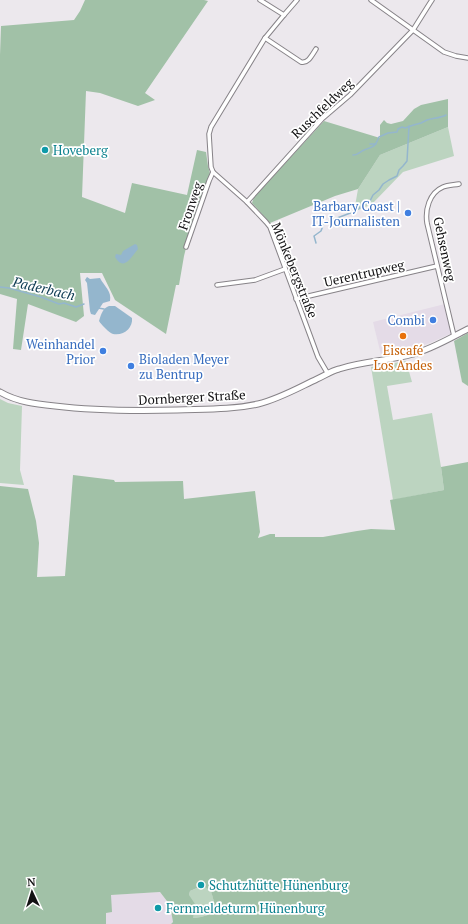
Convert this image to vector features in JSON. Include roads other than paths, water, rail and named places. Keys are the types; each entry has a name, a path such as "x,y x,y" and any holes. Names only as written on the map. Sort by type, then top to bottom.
{"main road":[{"name":"Dornberger Straße","path":"0,392 10,398 23,402 93,410 228,408 253,405 272,400 338,369 413,354 427,349 468,329"}],"street":[{"path":"260,0 284,15"},
{"path":"213,172 211,167 209,134 211,127 265,38 297,0"},
{"path":"372,0 444,52 449,55 468,58"},
{"name":"Ruschfeldweg","path":"246,202 322,120 350,95 413,30 432,0"},
{"path":"265,38 300,62 304,63 307,62 316,49"},
{"name":"Mönkebergstraße","path":"213,172 246,202 270,227 318,357 328,374"},
{"name":"Fronweg","path":"186,247 213,172"},
{"name":"Gehsenweg","path":"454,336 426,216 430,200 437,191 443,187 459,184"},
{"name":"Uerentrupweg","path":"296,299 437,266"},
{"path":"217,286 255,280 285,269"}],"water":[{"path":"135,244 137,245 138,249 127,262 121,263 118,261 115,257 116,254 121,255 123,251"},
{"path":"87,277 90,279 100,278 110,294 110,301 103,303 95,315 91,314 90,311 87,283 85,280"},
{"path":"109,306 115,306 132,318 129,328 121,334 111,333 99,321 101,314"}],"waterway":[{"path":"353,155 373,147 379,137 388,133 397,132 398,129 402,127 405,128 446,115"},
{"path":"316,243 314,236 321,231 324,223 353,212 370,201 373,195 383,184 397,176 399,170 407,161 409,126"},
{"path":"370,144 376,144"},
{"name":"Paderbach","path":"0,287 41,297 59,304 64,303 76,307 84,304"},
{"name":"Paderbach","path":"98,308 104,309"}],"place":[{"name":"Hoveberg","path":"45,150"},
{"name":"Barbary Coast | IT-Journalisten","path":"408,213"},
{"name":"Combi","path":"433,320"},
{"name":"Eiscafé Los Andes","path":"403,336"},
{"name":"Weinhandel Prior","path":"103,351"},
{"name":"Bioladen Meyer zu Bentrup","path":"131,366"},
{"name":"Schutzhütte Hünenburg","path":"201,885"},
{"name":"Fernmeldeturm Hünenburg","path":"158,908"}]}
